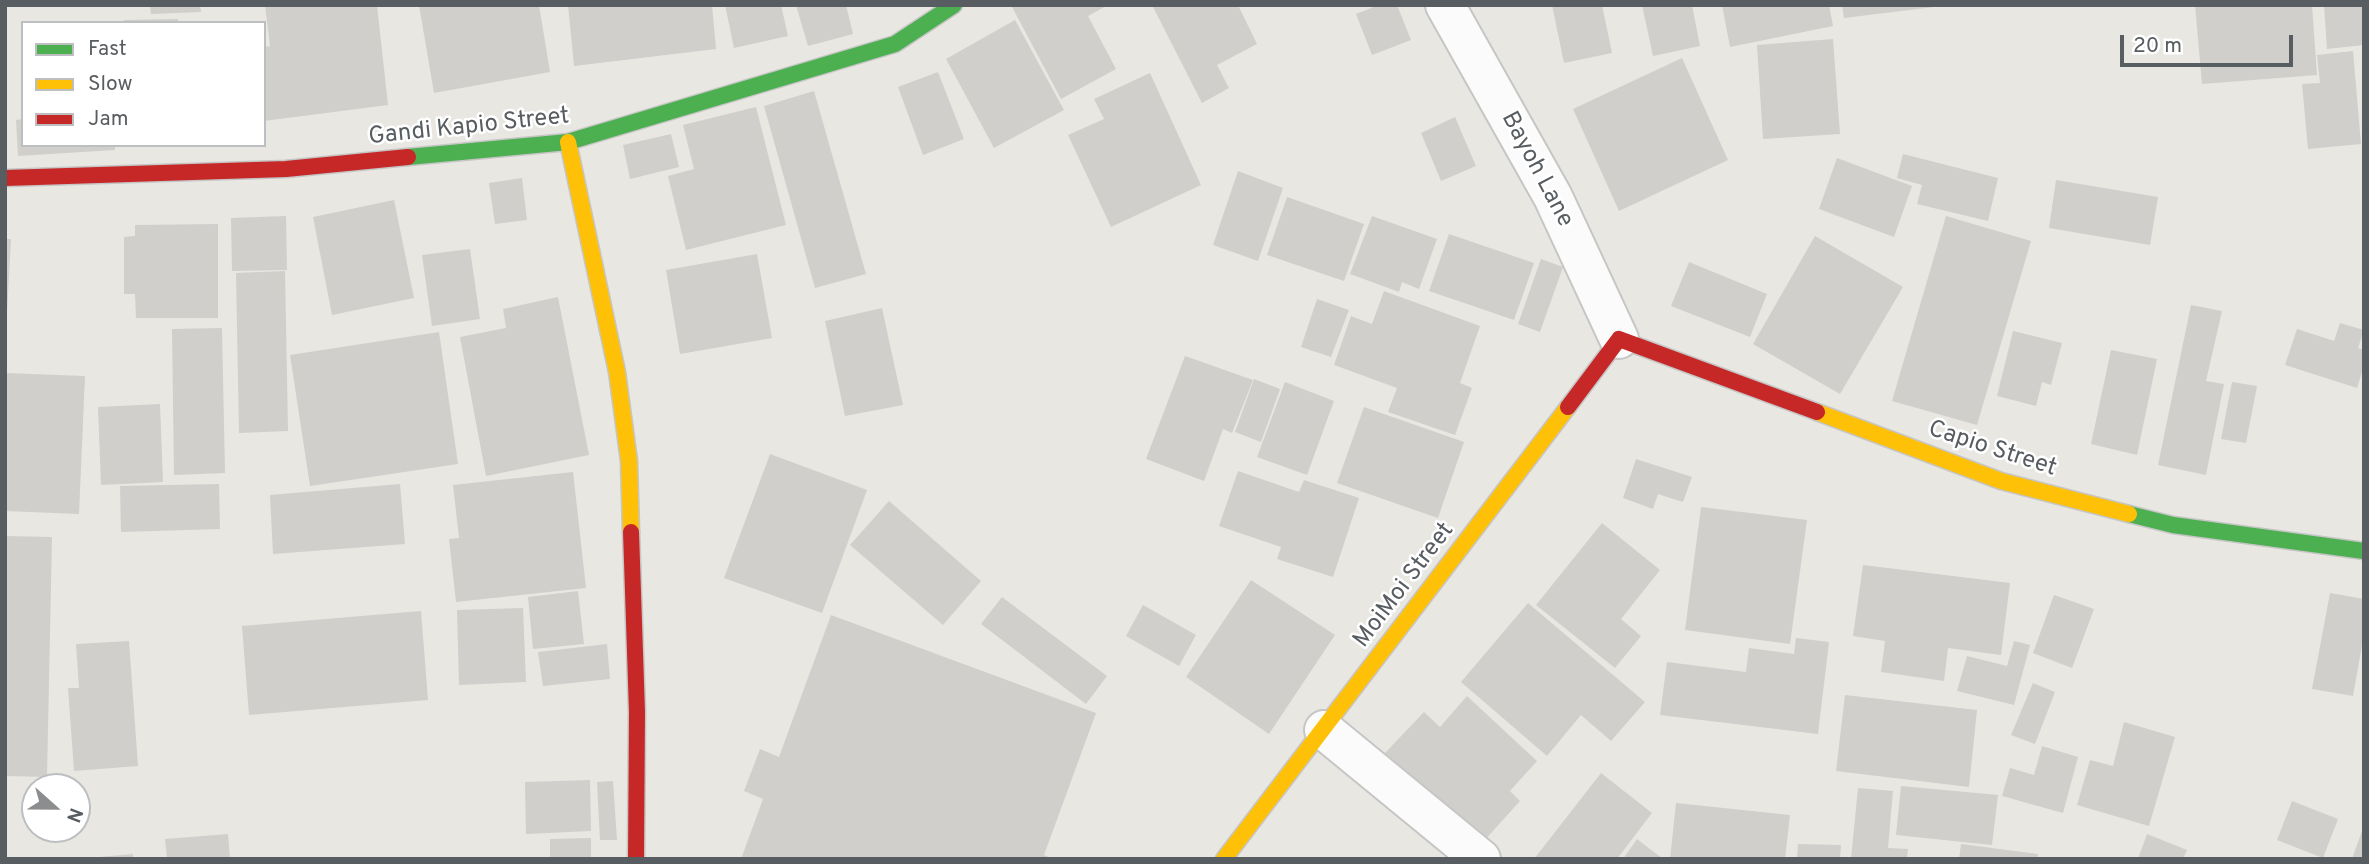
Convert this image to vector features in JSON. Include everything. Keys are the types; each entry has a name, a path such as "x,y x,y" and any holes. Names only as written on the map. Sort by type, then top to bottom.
{"street":[{"name":"Gandi Kapio Street","path":"5,178 286,169 568,142 895,44 954,5"},
{"name":"Bayoh Lane","path":"1445,5 1553,197 1619,339"},
{"path":"568,142 617,372 629,461 637,712 636,859"},
{"name":"Capio Street","path":"1619,339 2001,481 2173,525 2364,551"},
{"name":"MoiMoi Street","path":"1224,859 1619,339"},
{"path":"1324,730 1481,859"}],"building":[{"path":"150,5 200,5 201,12 151,14"},
{"path":"265,5 377,5 388,105 266,121 266,47 270,46"},
{"path":"419,5 539,5 550,72 434,93"},
{"path":"568,5 712,5 716,49 574,66"},
{"path":"725,5 781,5 788,36 734,48"},
{"path":"796,5 846,5 853,34 808,46"},
{"path":"1011,5 1108,5 1088,16 1116,69 1061,99"},
{"path":"1152,5 1238,5 1257,44 1217,65 1229,88 1202,103"},
{"path":"1379,5 1397,5 1411,40 1372,55 1356,14"},
{"path":"1552,5 1602,5 1612,53 1564,63"},
{"path":"1642,5 1692,5 1700,46 1653,56"},
{"path":"1722,5 1829,5 1833,26 1730,47"},
{"path":"1842,5 1934,5 1934,7 1844,18"},
{"path":"2195,5 2312,5 2317,75 2202,84"},
{"path":"2324,5 2364,5 2364,45 2327,49"},
{"path":"178,19 178,21 124,21"},
{"path":"1015,20 1064,110 994,148 946,59"},
{"path":"1833,39 1840,134 1763,139 1757,45"},
{"path":"2353,51 2361,144 2308,149 2302,84 2320,83 2317,55"},
{"path":"1682,58 1728,160 1619,211 1573,109"},
{"path":"938,72 964,139 923,155 898,87"},
{"path":"1150,73 1201,185 1111,227 1068,135 1104,119 1094,99"},
{"path":"814,91 866,274 815,288 764,106"},
{"path":"756,107 786,225 686,250 668,176 694,169 683,125"},
{"path":"1455,117 1476,166 1441,181 1421,133"},
{"path":"21,119 21,147 115,147 115,150 18,156 16,120"},
{"path":"671,134 679,167 630,179 623,145"},
{"path":"1903,154 1998,178 1988,221 1917,204 1922,185 1897,178"},
{"path":"1837,158 1912,186 1894,237 1819,209"},
{"path":"1238,171 1283,188 1258,261 1213,245"},
{"path":"522,178 527,220 495,224 489,183"},
{"path":"2056,180 2158,197 2150,245 2049,228"},
{"path":"1287,197 1364,224 1344,281 1267,255"},
{"path":"394,200 414,298 332,315 313,217"},
{"path":"286,216 287,270 232,271 231,218"},
{"path":"1372,216 1437,239 1419,289 1402,282 1399,292 1350,274"},
{"path":"1946,216 2031,241 1977,425 1892,401"},
{"path":"218,224 218,318 136,318 135,294 124,294 124,237 135,236 135,225"},
{"path":"1449,234 1534,263 1514,320 1429,291"},
{"path":"1815,236 1903,287 1840,394 1753,344"},
{"path":"5,239 11,239 7,313 5,313"},
{"path":"470,249 480,319 432,326 422,255"},
{"path":"757,254 772,338 680,354 666,270"},
{"path":"1541,259 1563,267 1540,332 1518,324"},
{"path":"1689,262 1767,294 1750,337 1671,306"},
{"path":"285,271 288,431 239,433 236,273"},
{"path":"1384,291 1480,326 1460,383 1472,388 1455,435 1388,412 1397,388 1334,365 1351,316 1372,324"},
{"path":"558,297 589,455 486,476 460,337 506,328 503,309"},
{"path":"1317,299 1349,310 1331,357 1301,347"},
{"path":"2191,305 2222,311 2206,381 2224,384 2206,475 2158,465"},
{"path":"882,308 903,405 845,416 825,321"},
{"path":"2340,323 2364,330 2358,348 2364,350 2364,366 2357,388 2285,365 2297,329 2334,341"},
{"path":"222,328 225,473 174,475 172,329"},
{"path":"2013,331 2062,343 2051,385 2042,382 2036,406 1997,396"},
{"path":"439,332 458,464 310,486 290,355"},
{"path":"2111,350 2157,359 2137,455 2091,444"},
{"path":"1185,356 1253,380 1232,433 1223,429 1204,481 1146,459"},
{"path":"5,373 85,376 79,514 5,511"},
{"path":"1254,379 1280,389 1261,442 1235,432"},
{"path":"1285,382 1334,401 1307,475 1257,457"},
{"path":"2232,382 2257,386 2246,443 2221,439"},
{"path":"160,404 163,482 101,485 98,407"},
{"path":"1364,407 1464,442 1438,518 1337,483"},
{"path":"770,454 867,490 822,613 724,578"},
{"path":"1636,459 1692,477 1683,502 1658,494 1653,509 1623,498"},
{"path":"1238,471 1299,492 1304,480 1359,498 1333,577 1277,559 1281,547 1219,526"},
{"path":"573,472 586,588 456,602 449,539 459,538 453,485"},
{"path":"219,484 220,529 121,532 120,486"},
{"path":"400,484 405,544 273,554 270,495"},
{"path":"889,501 981,581 943,625 850,545"},
{"path":"1701,507 1807,520 1790,644 1685,630"},
{"path":"1602,523 1660,570 1621,619 1641,636 1615,668 1536,605"},
{"path":"5,536 52,537 47,773 5,776"},
{"path":"1863,565 2010,583 2001,655 1948,648 1944,681 1881,672 1885,641 1853,636"},
{"path":"1251,580 1335,635 1269,734 1186,677"},
{"path":"578,591 584,644 533,649 528,597"},
{"path":"2330,593 2364,599 2364,634 2353,696 2312,689"},
{"path":"2054,595 2094,609 2072,668 2033,653"},
{"path":"1002,597 1107,676 1086,704 981,624"},
{"path":"1528,603 1645,702 1611,741 1581,715 1547,756 1461,682"},
{"path":"1143,605 1196,635 1179,666 1126,636"},
{"path":"523,608 526,682 459,685 457,610"},
{"path":"421,611 428,700 249,715 242,626"},
{"path":"831,615 1096,713 1044,855 1053,859 741,859 763,799 744,791 760,749 779,757"},
{"path":"1796,638 1829,642 1818,734 1660,715 1667,662 1746,672 1749,648 1794,654"},
{"path":"129,641 138,766 74,771 68,688 79,688 76,644"},
{"path":"2014,641 2030,645 2014,705 1957,691 1967,656 2007,666"},
{"path":"607,644 610,679 543,686 538,652"},
{"path":"2033,683 2055,692 2035,744 2011,735"},
{"path":"1845,695 1977,710 1969,787 1836,771"},
{"path":"1467,696 1537,761 1510,791 1520,801 1483,842 1385,753 1424,712 1440,727"},
{"path":"2124,722 2175,737 2149,826 2077,805 2090,760 2113,766"},
{"path":"2042,746 2078,757 2063,813 2002,796 2010,768 2034,775"},
{"path":"1601,773 1652,813 1617,859 1534,859"},
{"path":"590,780 591,831 526,834 525,782"},
{"path":"613,781 617,840 600,840 597,782"},
{"path":"1901,786 1998,795 1992,845 1896,835"},
{"path":"1858,788 1893,791 1888,848 1908,849 1907,859 1851,859"},
{"path":"2292,801 2338,819 2323,858 2277,840"},
{"path":"1676,803 1790,815 1785,859 1670,859"},
{"path":"2363,828 2364,859 2352,859"},
{"path":"228,834 230,859 167,859 165,839"},
{"path":"2147,834 2187,850 2183,859 2138,859"},
{"path":"591,838 591,859 550,859 550,839"},
{"path":"1637,839 1663,859 1623,859"},
{"path":"1798,844 1841,845 1840,859 1797,859"},
{"path":"1961,844 2038,854 2037,859 1959,859"},
{"path":"133,854 133,859 99,859 99,857"}],"traffic: fast":[{"path":"408,157 568,142 895,44 954,5"},
{"path":"2129,514 2173,525 2364,551"}],"traffic: slow":[{"path":"568,142 617,372 629,461 631,532"},
{"path":"1224,859 1568,407"},
{"path":"1817,412 2001,481 2129,514"}],"traffic: jam":[{"path":"5,178 286,169 408,157"},
{"path":"1568,407 1619,339 1817,412"},
{"path":"631,532 637,712 636,859"}]}
